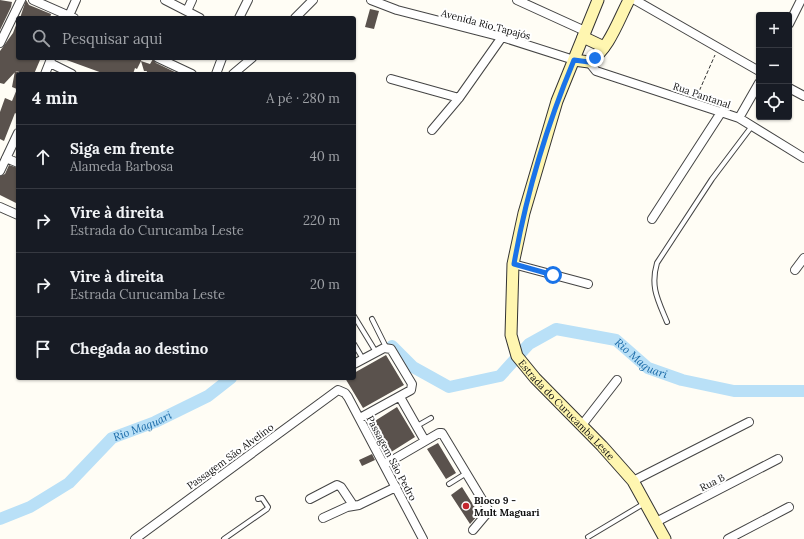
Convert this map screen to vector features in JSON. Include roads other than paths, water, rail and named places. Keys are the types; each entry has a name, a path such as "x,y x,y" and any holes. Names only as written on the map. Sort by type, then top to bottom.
{"main road":[{"name":"Estrada do Curucamba Leste","path":"598,0 557,101 524,213 514,264 510,325 517,354 535,378 582,425 633,482 646,502 665,539"},
{"path":"574,60 589,62 604,47 629,0"},
{"path":"584,34 604,47"}],"street":[{"path":"0,43 21,0"},
{"path":"34,0 68,16"},
{"path":"70,16 76,0"},
{"path":"165,0 196,16"},
{"path":"187,11 192,0"},
{"path":"240,16 248,0"},
{"path":"297,16 313,0"},
{"name":"Avenida Rio Tapajós","path":"371,0 396,10 502,37 574,60"},
{"path":"517,0 584,34"},
{"path":"635,0 756,69"},
{"path":"792,18 801,0"},
{"path":"432,130 459,98 502,37"},
{"path":"46,72 50,60 69,72"},
{"path":"162,60 188,72"},
{"path":"217,72 221,60"},
{"path":"235,72 250,60"},
{"name":"Rua Pantanal","path":"589,62 596,71 722,111 739,118 804,158"},
{"path":"391,79 459,98"},
{"path":"739,118 758,84"},
{"path":"792,90 804,96"},
{"path":"652,219 722,111"},
{"path":"0,171 16,137"},
{"path":"6,158 16,162"},
{"path":"0,207 16,214"},
{"path":"794,270 803,260"},
{"path":"514,264 588,284"},
{"path":"356,363 386,347 392,349 412,384 411,390 360,418"},
{"path":"582,425 617,380"},
{"name":"Passagem São Pedro","path":"338,390 345,393 360,418 423,539"},
{"name":"Passagem São Alvelino","path":"135,539 338,390"},
{"path":"400,397 425,441"},
{"path":"633,482 749,422"},
{"path":"384,465 439,432 443,434 465,474 489,512 473,530"},
{"name":"Rua B","path":"656,522 778,459"},
{"path":"310,499 337,485 341,487 353,505"},
{"path":"323,518 353,505 359,505 396,487"},
{"path":"728,539 789,507"}],"lane":[{"path":"667,322 654,287 653,275 657,263 712,179 752,126"},
{"path":"356,319 376,352"},
{"path":"372,319 386,347"},
{"path":"356,347 363,359"},
{"path":"417,426 431,418"},
{"path":"449,484 465,474"},
{"path":"224,539 267,509 268,505 265,500 262,498 258,499"},
{"path":"588,537 646,502"}],"waterway":[{"name":"Rio Maguari","path":"392,346 413,367 449,387 500,376 529,344 556,329 616,340 648,368 682,380 734,391 804,391"},
{"name":"Rio Maguari","path":"0,519 30,507 69,483 112,438 155,422 208,396 228,380"}],"place":[{"name":"Bloco 9 - Mult Maguari","path":"466,506"}]}
